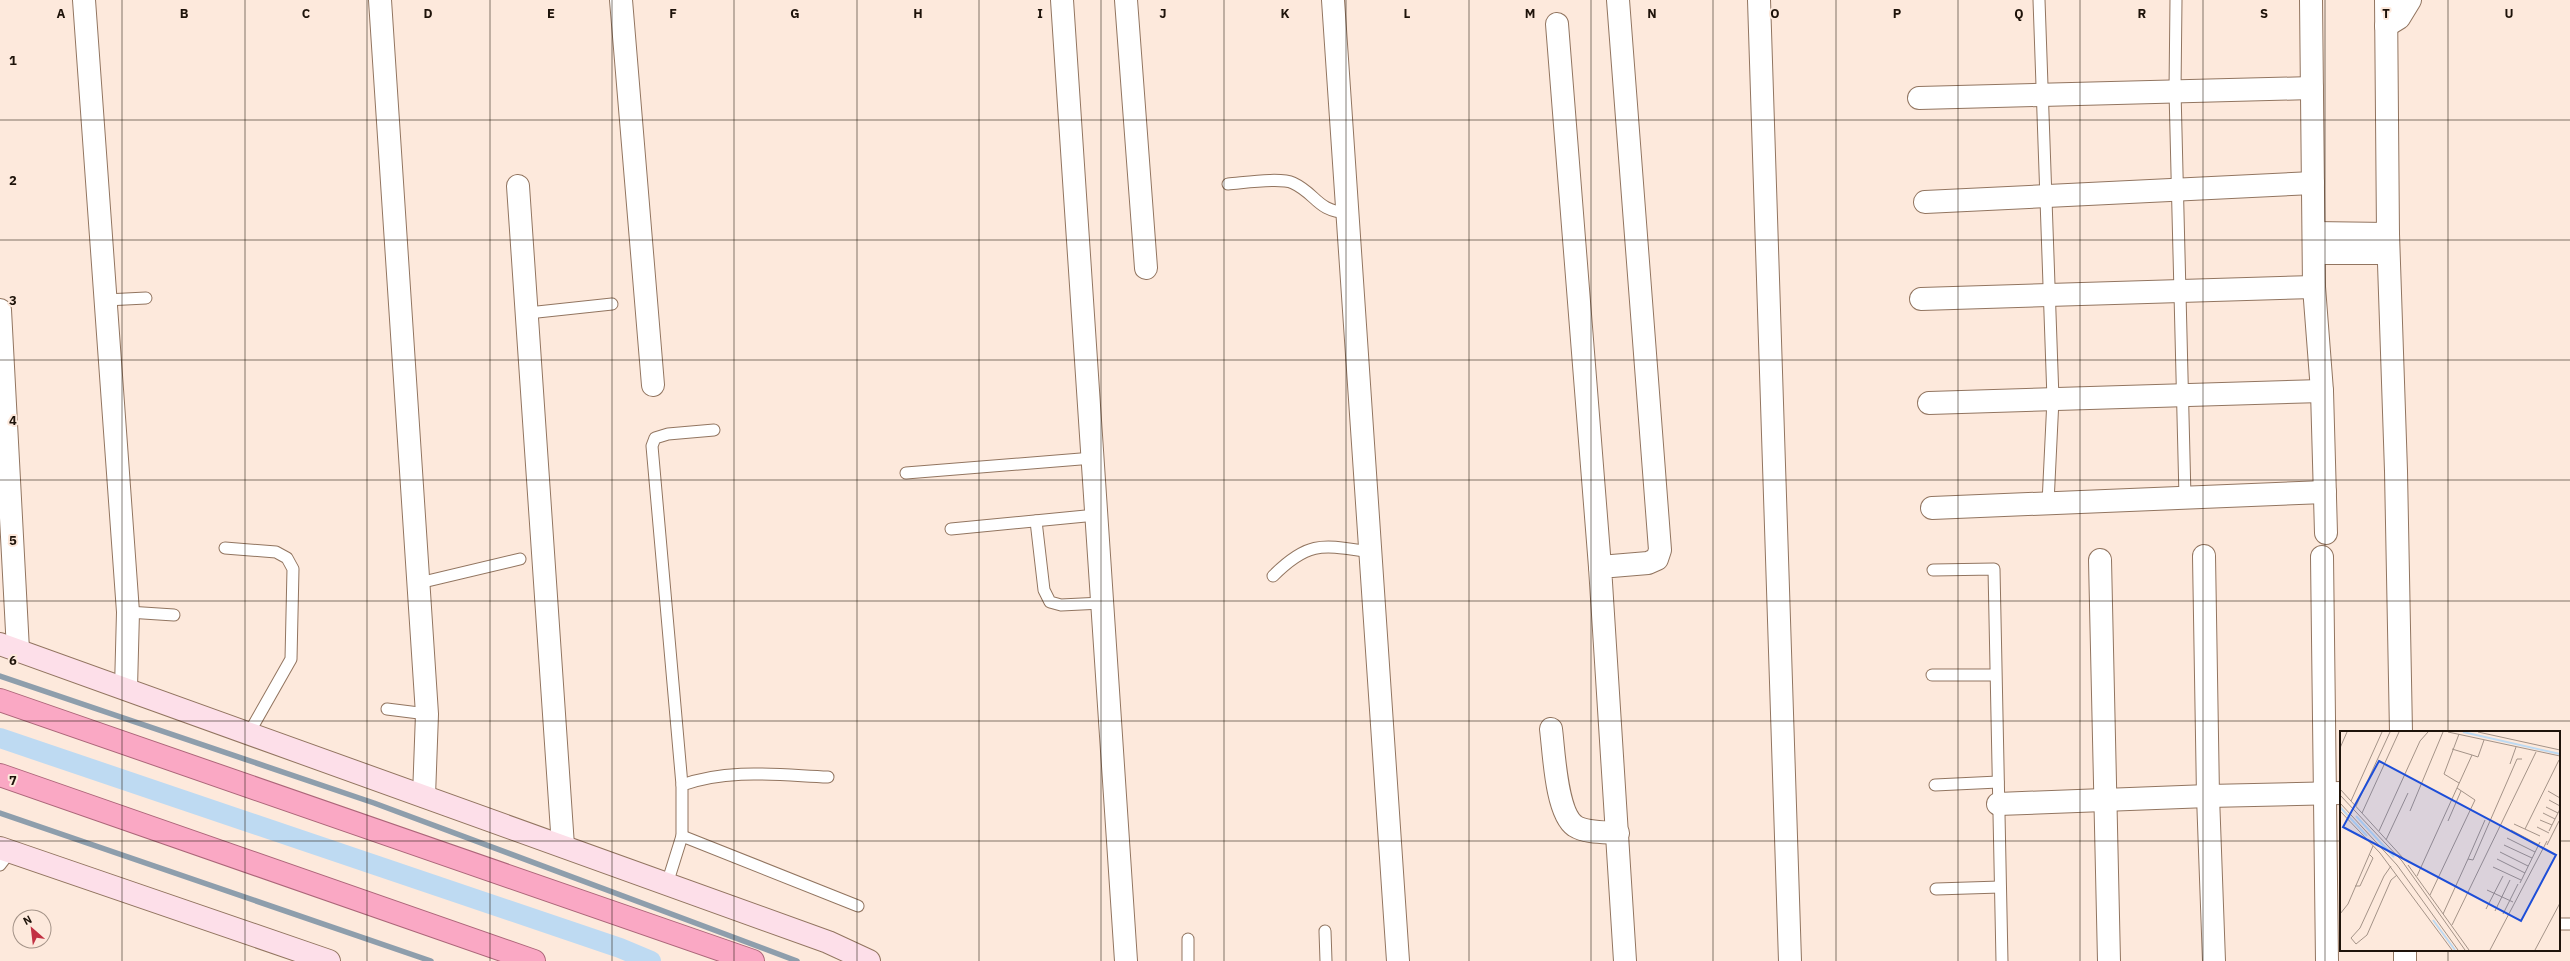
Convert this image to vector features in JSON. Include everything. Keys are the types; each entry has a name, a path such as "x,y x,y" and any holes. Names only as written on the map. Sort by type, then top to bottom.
{"highway":[{"path":"0,700 753,961"},
{"path":"0,775 534,961"}],"main road":[{"path":"9,647 828,942 869,961"},
{"path":"3,855 323,960"}],"street":[{"path":"84,0 128,612 126,688"},
{"path":"380,0 427,714 424,796"},
{"path":"621,0 653,386"},
{"path":"1062,0 1126,961"},
{"path":"1126,0 1146,268"},
{"path":"1333,0 1398,961"},
{"path":"1600,567 1648,563 1657,559 1660,550 1618,0"},
{"path":"1759,0 1790,961"},
{"path":"2310,0 2314,183 2314,287 2322,391 2326,533"},
{"path":"2386,0 2388,243 2396,463 2401,731"},
{"path":"2386,26 2399,18 2410,0"},
{"path":"1557,24 1600,567 1625,961"},
{"path":"1919,98 2312,88"},
{"path":"1925,202 2314,183"},
{"path":"518,186 528,313 563,846"},
{"path":"2314,243 2388,243"},
{"path":"1921,299 2314,287"},
{"path":"0,310 9,647"},
{"path":"1929,403 2322,391"},
{"path":"1932,508 2325,492"},
{"path":"2204,556 2208,796 2214,961"},
{"path":"2322,557 2333,794 2327,961"},
{"path":"2100,560 2109,961"},
{"path":"1551,730 1560,797 1567,817 1575,826 1585,829 1618,833"},
{"path":"1998,804 2105,799 2333,794"}],"lane":[{"path":"2039,0 2041,95 2050,295 2052,399 2048,503"},
{"path":"2176,0 2175,92 2179,190 2185,498"},
{"path":"1228,184 1287,181 1305,191 1324,208 1333,212 1348,213"},
{"path":"106,300 146,298"},
{"path":"528,313 612,304"},
{"path":"667,884 682,836 682,785 652,446 655,438 668,434 714,430"},
{"path":"906,473 1092,458"},
{"path":"952,529 1096,515"},
{"path":"1036,521 1044,590 1050,602 1061,605 1102,603"},
{"path":"1273,576 1290,559 1307,549 1328,546 1370,552"},
{"path":"225,548 276,552 287,558 293,569 291,659 249,733"},
{"path":"419,583 520,559"},
{"path":"1933,570 1994,569 2002,961"},
{"path":"128,612 174,615"},
{"path":"1932,675 1995,675"},
{"path":"387,709 427,714"},
{"path":"682,785 703,777 731,773 828,777"},
{"path":"1935,785 1998,782"},
{"path":"682,836 858,906"},
{"path":"1936,889 2000,887"},
{"path":"1325,931 1326,961"},
{"path":"1188,938 1188,961"}],"waterway":[{"path":"0,676 374,803 797,961"},
{"path":"0,738 620,948 651,961"},
{"path":"0,813 431,961"}]}
